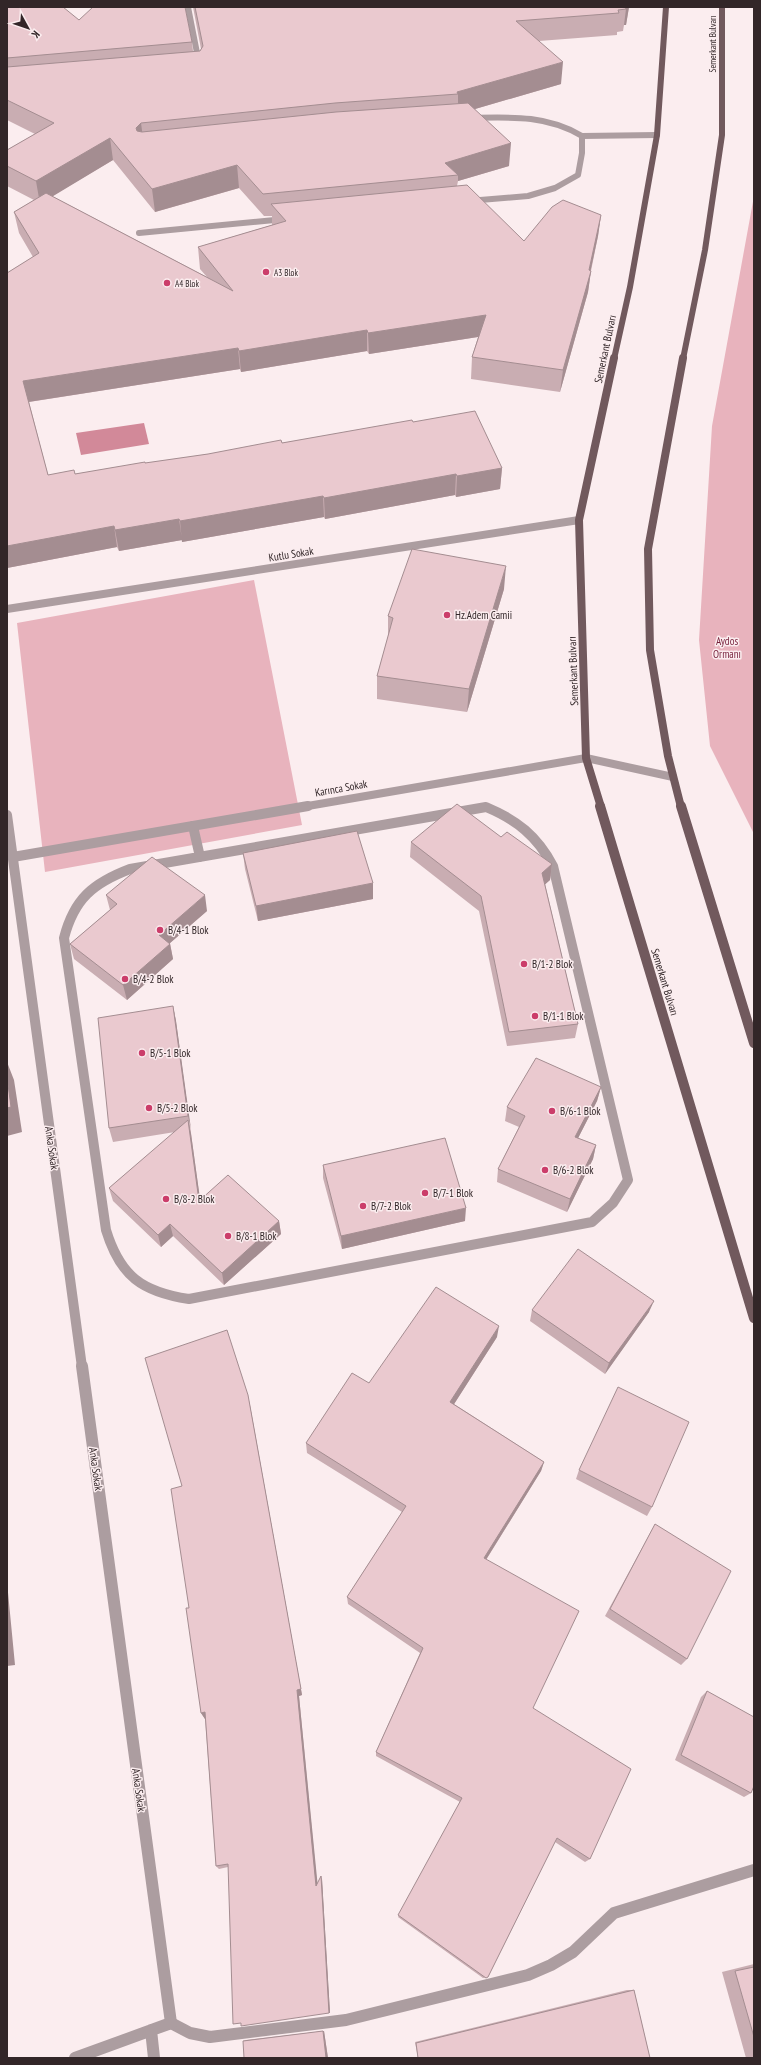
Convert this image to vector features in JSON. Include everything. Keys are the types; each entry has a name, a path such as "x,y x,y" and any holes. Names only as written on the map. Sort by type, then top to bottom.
{"main road":[{"name":"Semerkant Bulvarı","path":"666,7 657,135 630,287 579,520 586,758 754,1318"},
{"name":"Semerkant Bulvarı","path":"722,7 722,135 704,250 666,445 648,549 650,650 673,777 684,818 754,1043"}],"street":[{"path":"188,7 200,69 193,70"},
{"path":"462,119 510,117 543,119 568,126 582,136 657,135"},
{"path":"459,202 528,196 555,188 578,175 582,153 582,136"},
{"path":"139,232 296,218"},
{"name":"Kutlu Sokak","path":"7,609 579,520"},
{"name":"Karınca Sokak","path":"13,857 586,758 673,777"},
{"path":"486,807 513,819 532,833 545,849 553,866 628,1180 623,1192 614,1203 592,1222 189,1299 168,1297 148,1290 131,1278 118,1264 110,1248 106,1230 64,938 67,922 74,908 84,895 97,884 112,875 130,870 200,857 486,807"},
{"name":"Anka Sokak","path":"7,815 171,2023"},
{"path":"193,826 200,857"},
{"path":"75,2058 171,2023 190,2033 210,2037 346,2020 528,1975 551,1965 573,1952 614,1913 754,1870"},
{"path":"151,2030 154,2058"}],"green space":[{"name":"Aydos Ormanı","path":"754,196 754,834 710,746 699,640 712,426"},
{"path":"254,580 302,825 45,872 17,623"}],"shaded area":[{"path":"144,423 149,444 81,455 76,433"}],"building":[{"path":"7,7 63,7 79,20 93,7 185,7 192,42 7,58"},
{"path":"195,7 625,7 626,9 618,10 619,13 516,21 563,62 457,92 458,94 335,103 141,123 136,128 137,131 142,132 336,112 468,103 511,143 445,163 458,175 263,194 237,165 152,189 110,138 36,181 7,166 7,150 54,123 7,100 7,67 200,51 203,46"},
{"path":"467,185 524,241 552,207 563,200 601,215 589,270 591,271 563,370 472,357 486,315 368,333 367,330 239,351 238,348 23,381 48,475 74,470 75,474 145,462 208,454 281,440 282,443 412,420 413,422 475,411 502,468 457,476 456,474 324,498 323,496 180,521 179,519 115,530 114,526 7,546 7,273 39,253 14,212 46,193 233,291 198,247 286,221 271,204"},
{"path":"412,549 506,566 469,689 377,676 393,618 388,616"},
{"path":"457,804 501,837 507,832 552,864 542,873 578,1024 509,1032 481,896 411,842"},
{"path":"357,831 373,883 256,906 243,853"},
{"path":"152,857 205,895 159,935 170,944 123,985 70,944 117,904 106,895"},
{"path":"173,1006 188,1116 109,1128 98,1018"},
{"path":"536,1058 601,1087 575,1137 596,1145 570,1199 498,1169 525,1116 507,1107"},
{"path":"7,1077 11,1107 7,1108"},
{"path":"188,1120 199,1201 228,1175 279,1221 222,1273 170,1224 158,1235 109,1188"},
{"path":"445,1138 466,1208 341,1236 323,1165"},
{"path":"578,1249 654,1301 609,1363 532,1310"},
{"path":"436,1287 499,1326 450,1402 544,1462 484,1558 579,1611 533,1708 631,1769 590,1859 557,1838 488,1977 486,1978 398,1915 462,1798 376,1752 423,1648 347,1597 406,1506 306,1443 352,1373 369,1383"},
{"path":"227,1330 248,1395 301,1689 297,1690 316,1886 321,1876 329,2013 241,2026 241,2023 233,2024 228,1864 216,1866 205,1712 201,1713 186,1608 189,1608 171,1489 182,1486 145,1358"},
{"path":"618,1387 689,1422 652,1507 579,1470"},
{"path":"655,1524 731,1571 687,1659 610,1609"},
{"path":"707,1691 754,1717 754,1786 751,1793 681,1755"},
{"path":"754,1967 754,2037 735,1971"},
{"path":"634,1990 650,2058 418,2058 416,2043"},
{"path":"323,2031 326,2058 244,2058 243,2041"}],"place":[{"name":"A3 Blok","path":"266,272"},
{"name":"A4 Blok","path":"167,283"},
{"name":"Hz.Adem Camii","path":"447,615"},
{"name":"B/4-1 Blok","path":"160,930"},
{"name":"B/1-2 Blok","path":"524,964"},
{"name":"B/4-2 Blok","path":"125,979"},
{"name":"B/1-1 Blok","path":"535,1016"},
{"name":"B/5-1 Blok","path":"142,1053"},
{"name":"B/5-2 Blok","path":"149,1108"},
{"name":"B/6-1 Blok","path":"552,1111"},
{"name":"B/6-2 Blok","path":"545,1170"},
{"name":"B/7-1 Blok","path":"425,1193"},
{"name":"B/8-2 Blok","path":"166,1199"},
{"name":"B/7-2 Blok","path":"363,1206"},
{"name":"B/8-1 Blok","path":"228,1236"}]}
